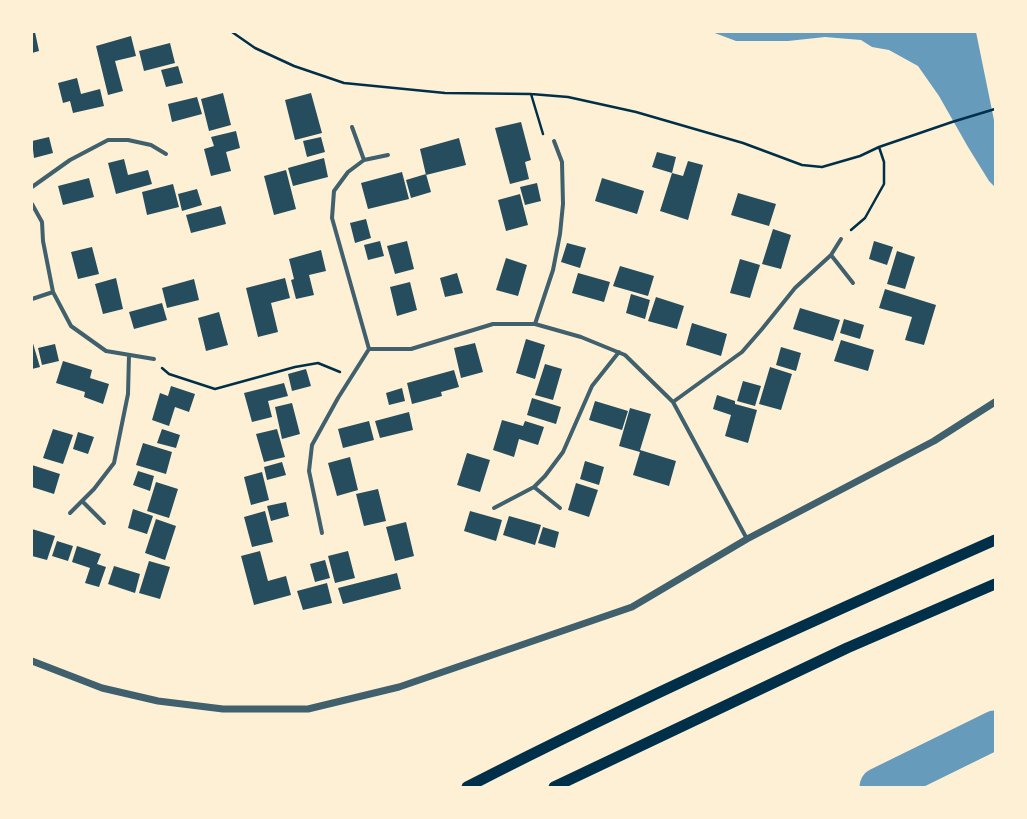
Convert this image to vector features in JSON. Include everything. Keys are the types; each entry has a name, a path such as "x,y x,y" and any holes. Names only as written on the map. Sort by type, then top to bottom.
{"highway":[{"path":"467,787 528,756 779,636 995,540"},
{"path":"554,787 847,648 995,584"}],"street":[{"path":"352,127 364,160"},
{"path":"32,187 70,160 108,140 128,140 143,143 151,145 166,154"},
{"path":"535,324 553,270 560,234 563,204 562,162 554,141"},
{"path":"322,532 310,471 312,445 338,398 369,349 332,218 334,191 348,172 364,160 388,155"},
{"path":"32,204 42,222 43,241 53,292 71,326 106,351 154,359"},
{"path":"673,402 742,352 795,288 831,255 841,239"},
{"path":"831,255 853,283"},
{"path":"32,299 53,292"},
{"path":"369,349 411,349 493,324 535,324 581,337 625,355 673,402 747,539"},
{"path":"494,508 534,487 545,476 563,452 592,386 619,352"},
{"path":"70,513 94,489 114,463 128,394 129,355"},
{"path":"32,661 102,688 158,701 223,709 308,709 399,687 632,607 747,539 934,441 995,402"},
{"path":"534,487 560,508"},
{"path":"82,501 104,523"}],"path":[{"path":"232,32 255,48 294,66 344,83 445,93 531,94 568,97 636,112 743,143 802,165 822,167 860,156 879,147 995,109"},
{"path":"531,94 543,136 554,141"},
{"path":"841,239 865,218 884,184 884,162 879,147"},
{"path":"154,359 169,374 215,388 295,367 318,363 352,376"}],"water":[{"path":"712,32 976,32 995,125 995,187 989,181 939,96 918,66 889,50 872,47 861,40 825,37 788,41 736,41"}],"building":[{"path":"32,32 35,32 39,51 32,53"},
{"path":"131,36 136,56 115,61 123,91 108,95 96,46"},
{"path":"170,43 175,63 144,71 139,51"},
{"path":"178,66 183,83 166,87 161,70"},
{"path":"77,78 81,94 100,89 104,106 73,113 70,101 63,103 58,83"},
{"path":"223,93 231,125 209,131 201,99"},
{"path":"311,93 322,133 295,140 285,100"},
{"path":"197,97 202,114 172,122 168,104"},
{"path":"521,122 531,160 525,162 529,179 510,184 495,128"},
{"path":"236,131 240,148 226,152 231,171 211,176 204,149 214,146 211,137"},
{"path":"49,137 53,153 34,158 32,141"},
{"path":"321,137 325,152 307,157 303,141"},
{"path":"459,138 466,165 426,175 420,149"},
{"path":"657,152 676,157 672,173 652,167"},
{"path":"324,158 328,177 293,186 288,168"},
{"path":"124,159 128,175 148,170 152,184 116,194 108,163"},
{"path":"688,161 703,165 688,220 660,211 672,173 683,176"},
{"path":"286,170 296,209 274,215 264,176"},
{"path":"402,172 409,199 368,209 361,183"},
{"path":"426,174 431,192 411,198 406,180"},
{"path":"89,178 94,197 63,205 58,186"},
{"path":"602,178 644,191 637,214 595,201"},
{"path":"537,183 541,201 525,205 520,187"},
{"path":"173,184 179,207 147,215 142,192"},
{"path":"197,189 202,205 182,211 178,194"},
{"path":"738,193 776,204 769,226 731,215"},
{"path":"520,194 528,225 506,231 498,200"},
{"path":"221,206 226,224 191,233 186,215"},
{"path":"366,219 371,238 355,243 350,223"},
{"path":"773,229 791,235 781,269 762,264"},
{"path":"380,241 384,256 368,260 364,245"},
{"path":"407,241 414,269 395,274 387,246"},
{"path":"874,241 893,247 887,265 869,259"},
{"path":"567,243 586,248 580,268 561,262"},
{"path":"92,247 99,274 78,279 71,252"},
{"path":"321,250 326,271 309,275 314,295 296,299 291,280 294,279 289,259"},
{"path":"897,251 915,257 905,289 887,284"},
{"path":"506,258 527,265 518,296 496,290"},
{"path":"740,259 760,265 750,298 730,293"},
{"path":"620,266 654,276 648,296 613,286"},
{"path":"457,273 463,293 445,297 440,278"},
{"path":"578,273 610,282 604,302 572,293"},
{"path":"116,278 123,309 103,314 95,284"},
{"path":"285,278 290,298 271,303 278,332 258,337 246,288"},
{"path":"194,279 199,300 167,308 162,288"},
{"path":"410,282 417,310 397,316 390,287"},
{"path":"885,289 936,305 924,345 905,340 912,317 879,308"},
{"path":"631,294 650,300 645,319 626,313"},
{"path":"656,297 684,306 677,329 648,321"},
{"path":"162,303 167,320 134,329 129,312"},
{"path":"800,308 840,320 833,341 793,329"},
{"path":"219,312 228,345 206,351 198,318"},
{"path":"844,319 864,325 860,339 840,333"},
{"path":"692,323 727,334 721,356 686,345"},
{"path":"526,339 545,345 535,379 516,373"},
{"path":"32,340 40,367 32,369"},
{"path":"841,340 874,350 868,371 834,361"},
{"path":"475,343 483,372 461,378 454,348"},
{"path":"55,344 59,361 42,365 38,348"},
{"path":"781,347 801,353 796,371 776,365"},
{"path":"63,361 92,370 90,378 109,384 103,404 84,397 85,392 56,383"},
{"path":"545,364 562,369 553,400 535,395"},
{"path":"770,367 792,374 781,410 759,404"},
{"path":"306,369 311,386 292,391 288,374"},
{"path":"454,370 459,387 441,392 442,396 412,404 407,383"},
{"path":"743,381 761,386 755,406 737,401"},
{"path":"284,383 288,396 268,401 272,417 252,422 244,393"},
{"path":"171,386 195,394 189,412 175,407 169,426 152,420 160,393 168,396"},
{"path":"402,388 405,401 389,405 386,393"},
{"path":"717,395 735,401 735,404 757,410 748,443 725,436 731,415 713,409"},
{"path":"532,398 561,407 556,424 527,415"},
{"path":"595,401 628,411 622,430 589,420"},
{"path":"292,403 300,434 282,439 275,407"},
{"path":"630,408 651,414 640,450 676,461 669,486 633,475 640,452 619,446"},
{"path":"409,412 413,430 380,438 375,421"},
{"path":"502,420 523,426 525,421 544,427 538,445 519,439 514,457 493,450"},
{"path":"369,421 374,440 343,448 338,429"},
{"path":"53,429 73,435 63,464 43,458"},
{"path":"162,429 180,435 176,448 157,443"},
{"path":"277,429 285,457 264,462 256,434"},
{"path":"78,432 94,437 88,454 73,449"},
{"path":"143,443 172,452 166,474 136,465"},
{"path":"467,453 490,460 480,492 457,485"},
{"path":"350,457 358,490 337,496 328,463"},
{"path":"585,461 604,467 599,485 580,479"},
{"path":"282,462 286,475 267,480 264,467"},
{"path":"32,465 60,474 54,494 32,487"},
{"path":"138,471 154,476 150,491 133,485"},
{"path":"262,472 269,500 251,505 244,477"},
{"path":"156,482 178,489 169,518 147,511"},
{"path":"576,483 598,490 589,517 568,510"},
{"path":"378,489 386,521 364,526 356,494"},
{"path":"286,502 289,516 271,521 267,506"},
{"path":"133,509 153,516 147,534 128,528"},
{"path":"265,511 273,542 252,547 244,517"},
{"path":"470,511 502,520 496,541 464,531"},
{"path":"509,516 541,525 535,545 503,535"},
{"path":"156,519 176,526 165,560 145,553"},
{"path":"406,522 414,556 395,561 386,527"},
{"path":"543,527 559,532 555,548 538,543"},
{"path":"32,529 55,536 47,560 32,556"},
{"path":"57,541 73,546 68,561 52,556"},
{"path":"77,546 101,554 97,564 106,567 99,587 85,583 90,568 72,562"},
{"path":"260,551 268,581 286,576 291,595 254,605 241,556"},
{"path":"348,551 355,578 335,583 328,556"},
{"path":"325,560 330,578 315,582 310,564"},
{"path":"149,561 170,567 160,599 139,593"},
{"path":"114,566 140,574 135,593 108,584"},
{"path":"397,573 401,589 343,604 338,588"},
{"path":"327,583 332,603 303,610 297,591"}],"waterway":[{"path":"879,787 995,730"}]}
